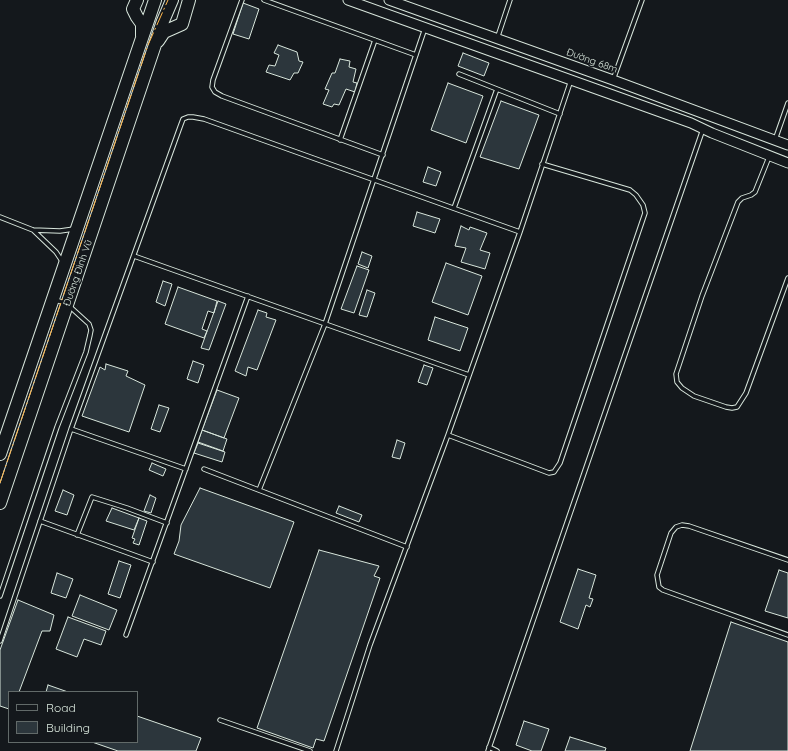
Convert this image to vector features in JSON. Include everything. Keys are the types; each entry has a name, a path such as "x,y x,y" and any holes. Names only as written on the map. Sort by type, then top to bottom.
{"highway":[{"path":"137,0 133,9 142,24 142,37"},
{"name":"Đường Đình Vũ","path":"0,454 155,0"},
{"name":"Đường Đình Vũ","path":"0,503 172,0"},
{"name":"Đường Đình Vũ","path":"156,44 164,32 182,24 189,0"}],"street":[{"path":"348,0 691,124 788,163"},
{"name":"Đường 68m","path":"389,0 403,2 497,39 788,145"}],"lane":[{"path":"242,0 213,80 212,87 215,92 222,96 383,155"},
{"path":"264,0 416,55"},
{"path":"497,39 510,0"},
{"path":"612,80 642,0"},
{"path":"259,490 325,324 426,28"},
{"path":"340,140 375,40"},
{"path":"460,74 560,114"},
{"path":"336,751 370,645 448,435 572,80"},
{"path":"454,208 497,89"},
{"path":"775,140 788,103"},
{"path":"0,641 71,429 183,120 193,116 204,119 520,232"},
{"path":"497,751 488,749 703,129"},
{"path":"769,156 755,192 742,198 738,202 702,296 676,374 677,382 682,388 694,396 713,403 726,407 737,407 746,393 788,278"},
{"path":"448,435 549,473 554,472 560,463 645,213 643,205 636,195 630,190 542,164"},
{"path":"0,217 33,230 78,229"},
{"path":"33,230 56,252 64,265"},
{"path":"134,256 469,375"},
{"path":"126,635 248,296"},
{"path":"0,596 57,427 86,352 91,330 89,324 68,304 53,299"},
{"path":"71,429 186,469"},
{"path":"204,469 406,547"},
{"path":"77,535 92,497 167,523"},
{"path":"40,521 153,562"},
{"path":"788,560 689,526 682,525 676,527 671,533 657,575 659,586 663,590 788,635"},
{"path":"220,720 310,751"}],"building":[{"path":"243,3 259,9 249,39 233,34"},
{"path":"278,45 297,52 299,61 303,62 298,73 294,73 290,80 266,72 269,65 275,66 279,55 274,53"},
{"path":"463,53 489,63 484,76 458,66"},
{"path":"340,59 350,61 349,67 356,69 353,82 357,83 355,92 346,89 339,105 334,104 332,107 323,104 329,90 325,89 332,73 335,73"},
{"path":"448,83 483,96 466,143 431,130"},
{"path":"501,101 539,115 519,169 480,157"},
{"path":"428,167 441,172 436,186 423,182"},
{"path":"417,212 440,219 435,233 413,226"},
{"path":"461,226 469,230 470,227 487,233 480,250 490,253 485,269 461,262 466,248 455,246"},
{"path":"362,252 372,256 368,268 358,264"},
{"path":"446,263 482,276 468,315 432,302"},
{"path":"357,266 369,270 354,313 341,309"},
{"path":"163,281 172,284 165,306 156,302"},
{"path":"178,287 217,301 214,313 208,311 202,329 207,331 204,338 165,324"},
{"path":"367,290 375,293 367,317 359,315"},
{"path":"218,301 226,304 209,350 201,348"},
{"path":"258,310 267,313 266,317 276,320 257,370 248,367 246,376 235,371"},
{"path":"435,317 468,328 460,351 428,340"},
{"path":"193,361 204,365 198,383 187,379"},
{"path":"106,364 128,371 126,376 145,385 129,432 82,416 100,367 105,370"},
{"path":"424,365 433,368 427,385 418,382"},
{"path":"217,390 239,398 224,438 202,430"},
{"path":"159,405 169,408 160,432 151,429"},
{"path":"202,430 227,439 223,451 198,442"},
{"path":"397,440 405,443 400,459 392,457"},
{"path":"198,443 225,452 222,462 194,453"},
{"path":"152,463 166,469 163,476 149,470"},
{"path":"200,488 294,522 270,588 174,554 179,541 181,525"},
{"path":"63,490 74,495 67,515 55,511"},
{"path":"150,495 156,498 151,513 144,511"},
{"path":"339,506 362,515 359,522 336,513"},
{"path":"112,508 139,518 134,530 106,521"},
{"path":"139,518 147,521 139,545 133,543 135,539 132,538"},
{"path":"319,550 379,566 374,576 380,578 324,741 316,739 313,748 257,728"},
{"path":"119,561 131,565 120,598 108,594"},
{"path":"578,569 596,575 589,598 593,599 590,607 586,605 578,629 560,622"},
{"path":"779,570 788,573 788,618 765,611"},
{"path":"57,573 73,579 66,598 51,593"},
{"path":"80,595 117,610 109,630 72,616"},
{"path":"18,600 54,615 50,631 42,631 19,691 8,691 8,709 0,706 0,650"},
{"path":"68,617 106,631 101,645 84,639 77,657 56,649"},
{"path":"731,622 788,642 788,751 690,751"},
{"path":"48,685 65,691 46,691"},
{"path":"138,716 201,738 196,751 118,751 95,743 138,743"},
{"path":"524,721 549,729 541,751 532,751 516,745"},
{"path":"570,737 606,748 605,751 565,751"}],"power":[{"path":"0,483 148,45 168,0"}]}
